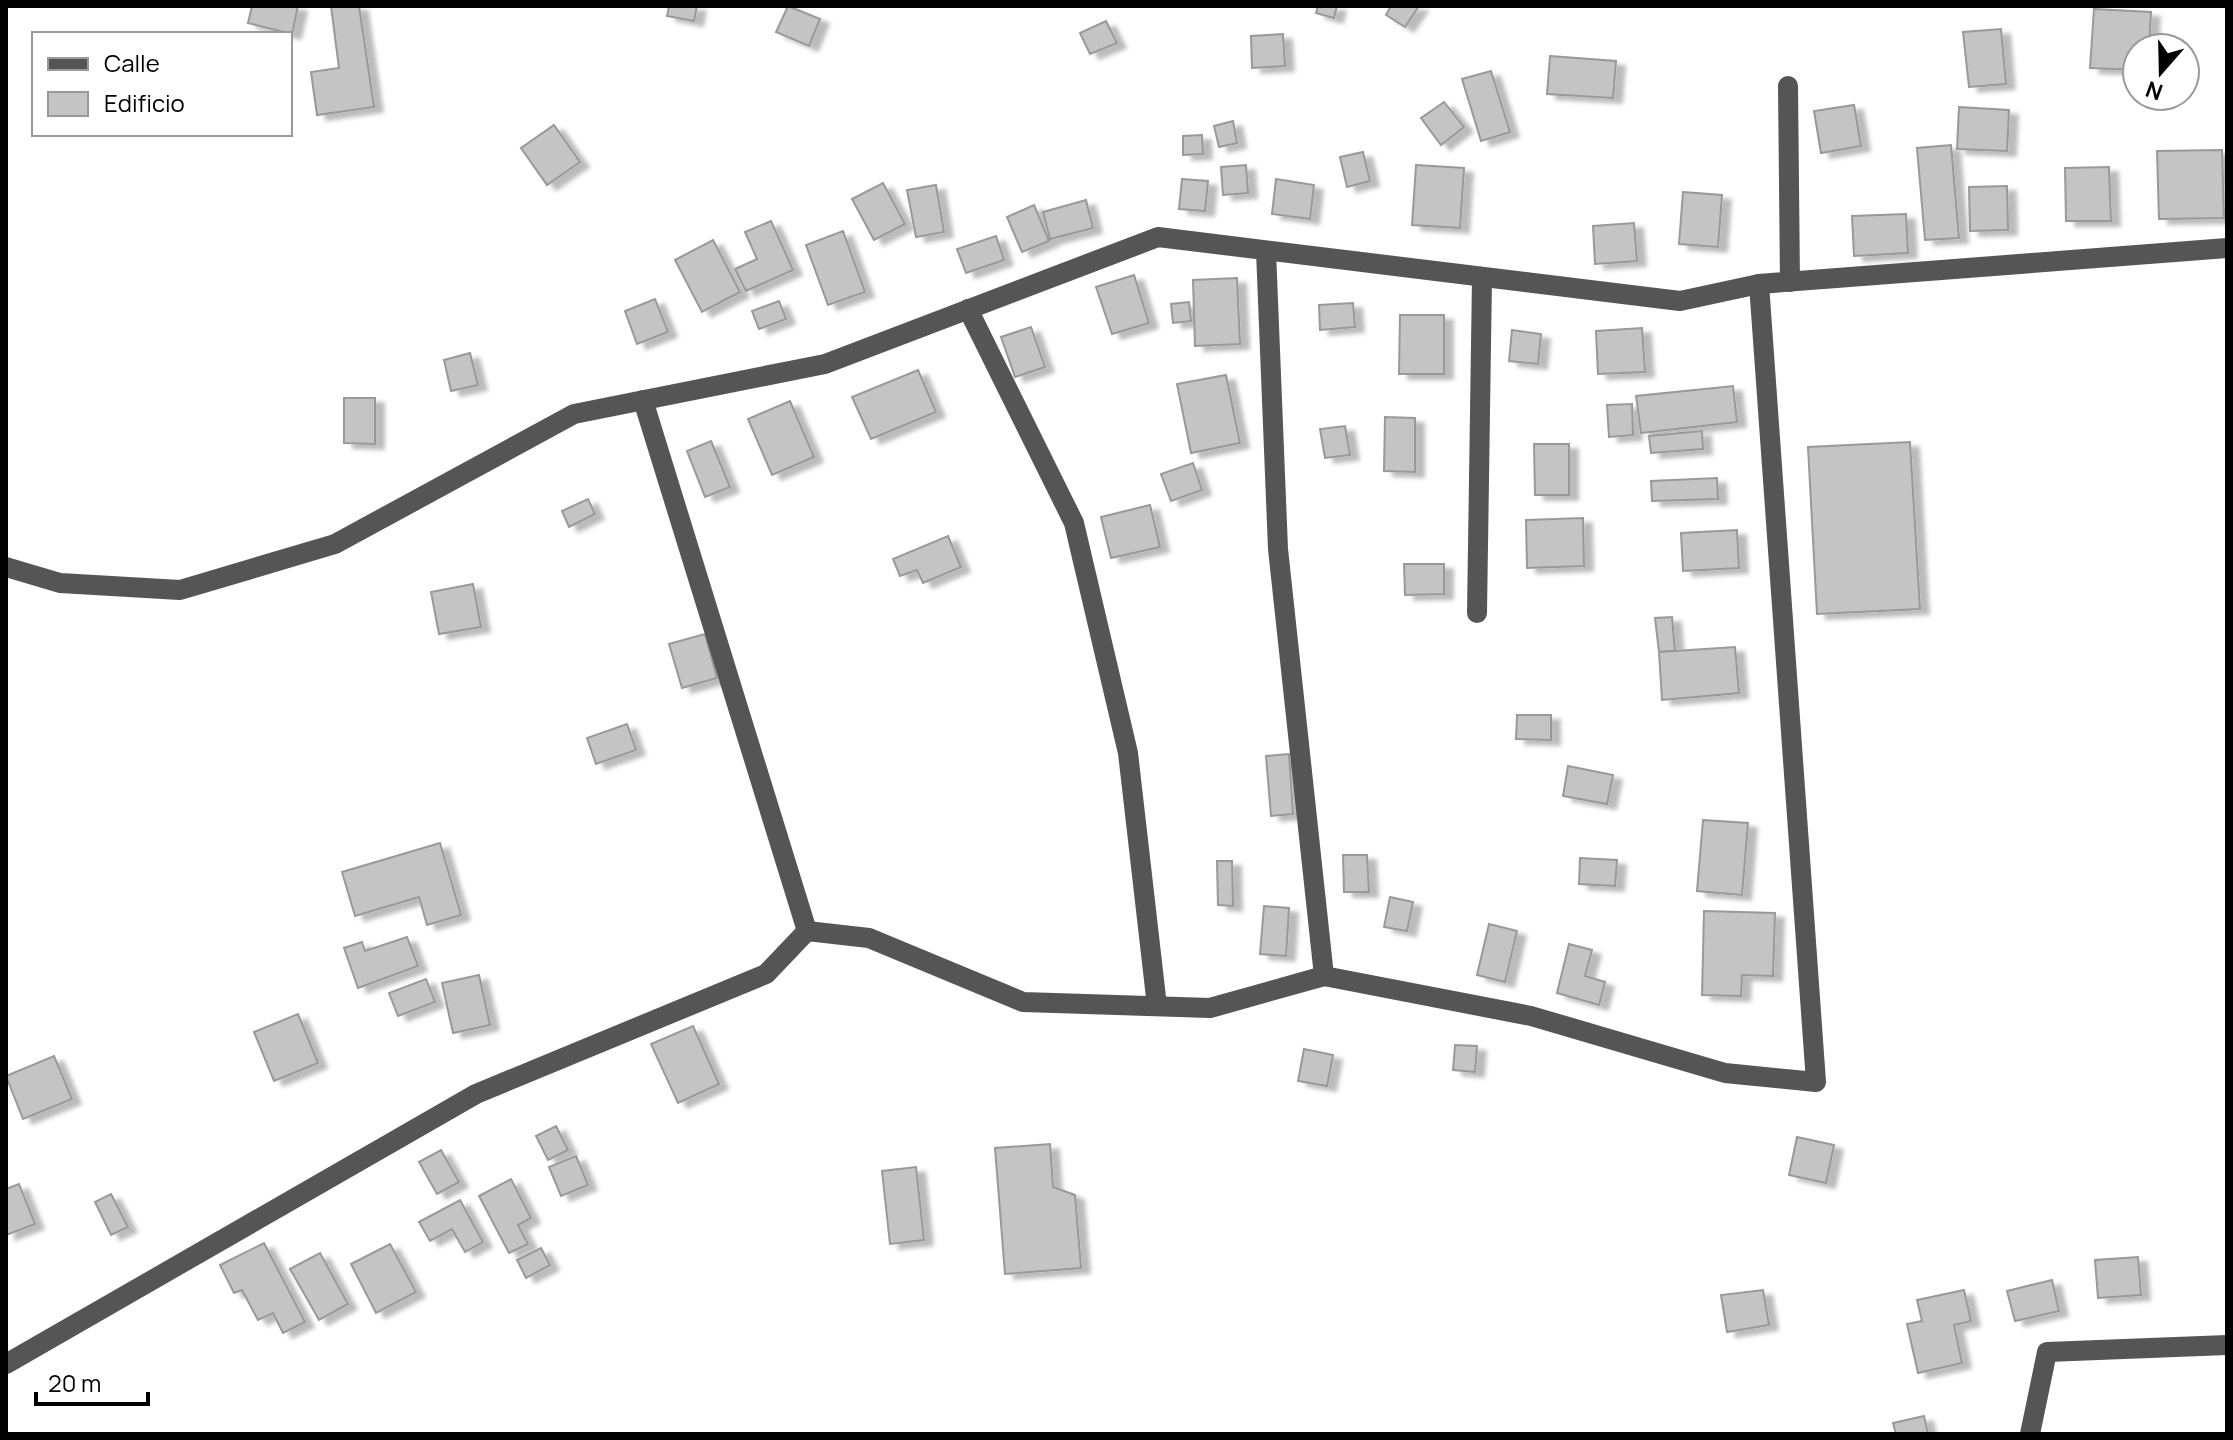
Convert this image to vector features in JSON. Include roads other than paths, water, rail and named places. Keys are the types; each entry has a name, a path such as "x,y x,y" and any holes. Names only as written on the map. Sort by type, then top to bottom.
{"street":[{"path":"1788,86 1790,282"},
{"path":"6,567 60,583 180,590 335,544 574,414 825,364 1158,237 1680,301 1759,284 2227,248"},
{"path":"1266,251 1278,549 1324,976"},
{"path":"1477,613 1482,278"},
{"path":"807,931 869,938 1023,1002 1210,1008 1324,976 1531,1016 1725,1073 1816,1082 1759,284"},
{"path":"968,309 1074,523 1128,753 1157,1006"},
{"path":"643,400 807,931"},
{"path":"6,1364 476,1094 766,974 807,931"},
{"path":"2030,1434 2047,1352 2227,1345"}]}
